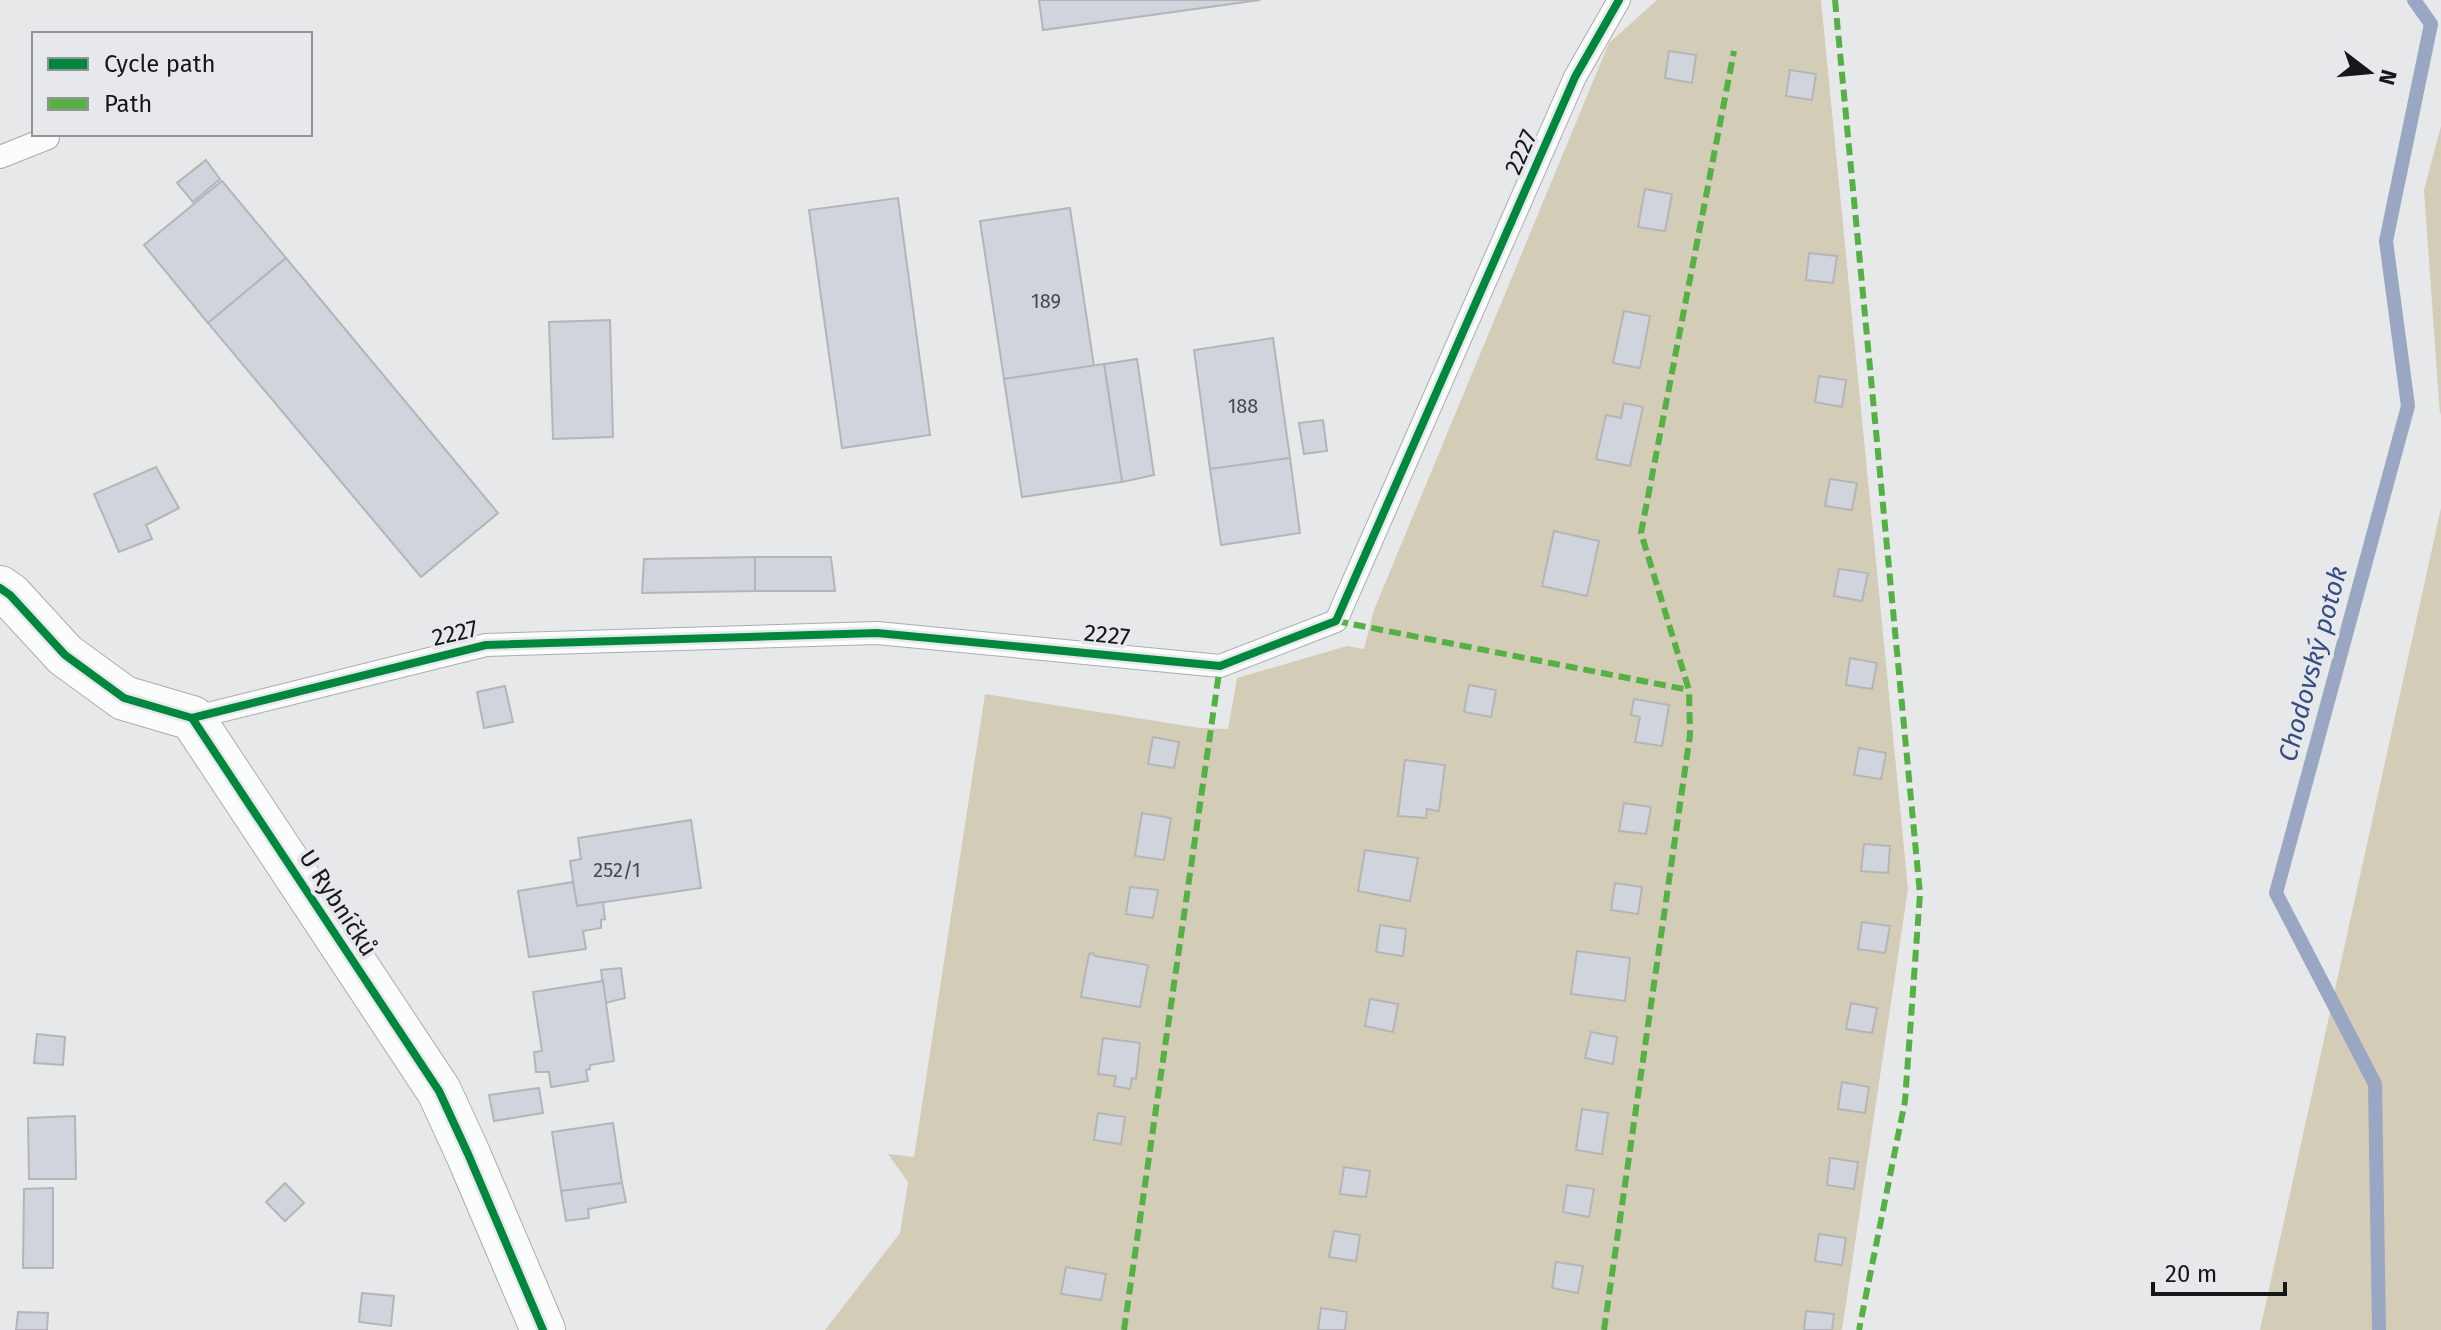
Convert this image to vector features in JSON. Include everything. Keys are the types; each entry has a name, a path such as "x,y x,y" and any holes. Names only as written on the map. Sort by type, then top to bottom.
{"street":[{"path":"0,588 65,655 124,698 192,718"},
{"name":"U Rybníčků","path":"192,718 439,1091 543,1330"}],"lane":[{"name":"2227","path":"192,718 486,645 877,633 1220,666 1336,621 1575,77 1619,0"},
{"path":"0,157 48,138"}],"shaded area":[{"path":"1657,0 1821,0 1908,889 1842,1330 825,1330 900,1233 908,1182 888,1154 914,1157 985,694 1200,728 1228,729 1237,678 1347,646 1364,649 1374,610 1609,43"},
{"path":"2441,126 2441,412 2440,415 2424,190"},
{"path":"2441,508 2441,1330 2260,1330"}],"building":[{"path":"1039,0 1260,0 1043,30"},
{"path":"1669,51 1696,55 1692,83 1665,78"},
{"path":"1790,70 1816,74 1812,100 1786,96"},
{"path":"206,160 220,179 193,202 177,183"},
{"path":"222,181 286,258 208,323 144,245"},
{"path":"1645,189 1672,194 1665,231 1638,227"},
{"path":"898,198 930,435 842,448 809,210"},
{"path":"1070,208 1094,366 1004,379 980,221"},
{"path":"1809,253 1837,256 1833,283 1806,280"},
{"path":"286,258 498,513 421,577 208,323"},
{"path":"1624,311 1650,316 1640,368 1613,363"},
{"path":"610,320 613,437 553,439 549,322"},
{"path":"1273,338 1290,458 1210,469 1194,350"},
{"path":"1137,359 1154,475 1122,482 1104,364"},
{"path":"1104,364 1122,482 1022,497 1004,379"},
{"path":"1819,376 1846,380 1842,407 1815,402"},
{"path":"1624,403 1643,407 1630,466 1596,459 1606,415 1621,418"},
{"path":"1323,420 1327,451 1304,454 1299,423"},
{"path":"1290,458 1300,533 1221,545 1210,469"},
{"path":"156,467 179,508 146,525 152,539 119,552 94,494"},
{"path":"1830,479 1857,483 1852,510 1825,506"},
{"path":"1554,531 1599,541 1587,596 1542,586"},
{"path":"755,557 755,591 642,593 644,559"},
{"path":"755,557 831,557 835,591 755,591"},
{"path":"1839,569 1868,573 1862,601 1834,596"},
{"path":"1850,658 1877,663 1872,689 1846,685"},
{"path":"1469,685 1496,690 1491,717 1464,712"},
{"path":"505,686 513,722 484,728 477,692"},
{"path":"1634,699 1669,705 1662,746 1635,742 1640,717 1631,715"},
{"path":"1153,737 1179,742 1174,768 1148,764"},
{"path":"1859,748 1886,753 1881,779 1854,775"},
{"path":"1405,760 1445,765 1439,811 1427,809 1426,818 1398,816"},
{"path":"1624,803 1651,807 1646,834 1619,831"},
{"path":"1142,813 1171,818 1164,860 1135,856"},
{"path":"691,820 701,888 577,906 570,861 581,859 578,838"},
{"path":"1864,844 1890,846 1888,873 1861,871"},
{"path":"1365,850 1418,858 1410,901 1358,891"},
{"path":"573,882 577,906 603,902 605,919 601,920 601,928 583,931 586,949 529,957 518,891"},
{"path":"1615,883 1642,887 1638,914 1611,910"},
{"path":"1130,887 1158,890 1153,918 1126,914"},
{"path":"1862,922 1890,926 1885,953 1858,949"},
{"path":"1380,925 1406,929 1403,956 1376,952"},
{"path":"1577,951 1630,958 1625,1001 1571,994"},
{"path":"1089,954 1095,956 1148,965 1140,1007 1081,997"},
{"path":"621,968 625,998 605,1003 601,970"},
{"path":"603,981 614,1061 590,1065 590,1069 586,1070 588,1081 551,1087 549,1072 536,1072 534,1052 542,1051 533,992"},
{"path":"1370,999 1398,1004 1393,1032 1365,1026"},
{"path":"1851,1003 1877,1008 1872,1033 1846,1029"},
{"path":"1591,1032 1617,1037 1613,1064 1585,1058"},
{"path":"37,1034 65,1037 63,1065 34,1063"},
{"path":"1103,1038 1140,1043 1136,1079 1132,1078 1130,1089 1114,1086 1116,1076 1098,1074"},
{"path":"1842,1082 1869,1087 1865,1113 1838,1109"},
{"path":"539,1088 543,1113 494,1121 489,1095"},
{"path":"1582,1109 1608,1113 1602,1154 1576,1150"},
{"path":"1098,1113 1125,1117 1121,1144 1094,1140"},
{"path":"75,1116 76,1179 29,1179 28,1118"},
{"path":"613,1123 622,1183 561,1191 552,1132"},
{"path":"1830,1158 1858,1162 1854,1189 1827,1185"},
{"path":"1344,1167 1370,1171 1366,1197 1340,1194"},
{"path":"285,1183 304,1203 285,1221 266,1202"},
{"path":"622,1183 626,1202 588,1209 589,1218 566,1221 561,1191"},
{"path":"1567,1185 1594,1189 1589,1217 1563,1212"},
{"path":"53,1188 53,1268 23,1268 24,1189"},
{"path":"1334,1231 1360,1235 1356,1261 1329,1257"},
{"path":"1819,1234 1846,1238 1842,1265 1815,1261"},
{"path":"1556,1262 1583,1266 1578,1293 1552,1288"},
{"path":"1066,1267 1106,1274 1101,1300 1061,1294"},
{"path":"362,1293 394,1296 391,1326 359,1322"},
{"path":"1321,1308 1347,1312 1345,1330 1318,1330"},
{"path":"1806,1311 1834,1314 1832,1330 1804,1330"},
{"path":"18,1312 48,1313 47,1330 16,1330"}],"waterway":[{"name":"Chodovský potok","path":"2379,1330 2375,1084 2276,893 2408,406 2386,241 2431,24 2414,0"}],"marked path":[{"path":"1835,0 1920,894 1905,1101 1859,1330"},
{"path":"1604,1330 1690,735 1689,690 1641,533 1734,51"},
{"path":"1336,621 1689,690"},
{"path":"1124,1330 1220,666"}],"cycle path":[{"path":"192,718 486,645 877,633 1220,666 1336,621 1575,77 1619,0"},
{"path":"0,588 65,655 124,698 192,718 439,1091 543,1330"}]}
